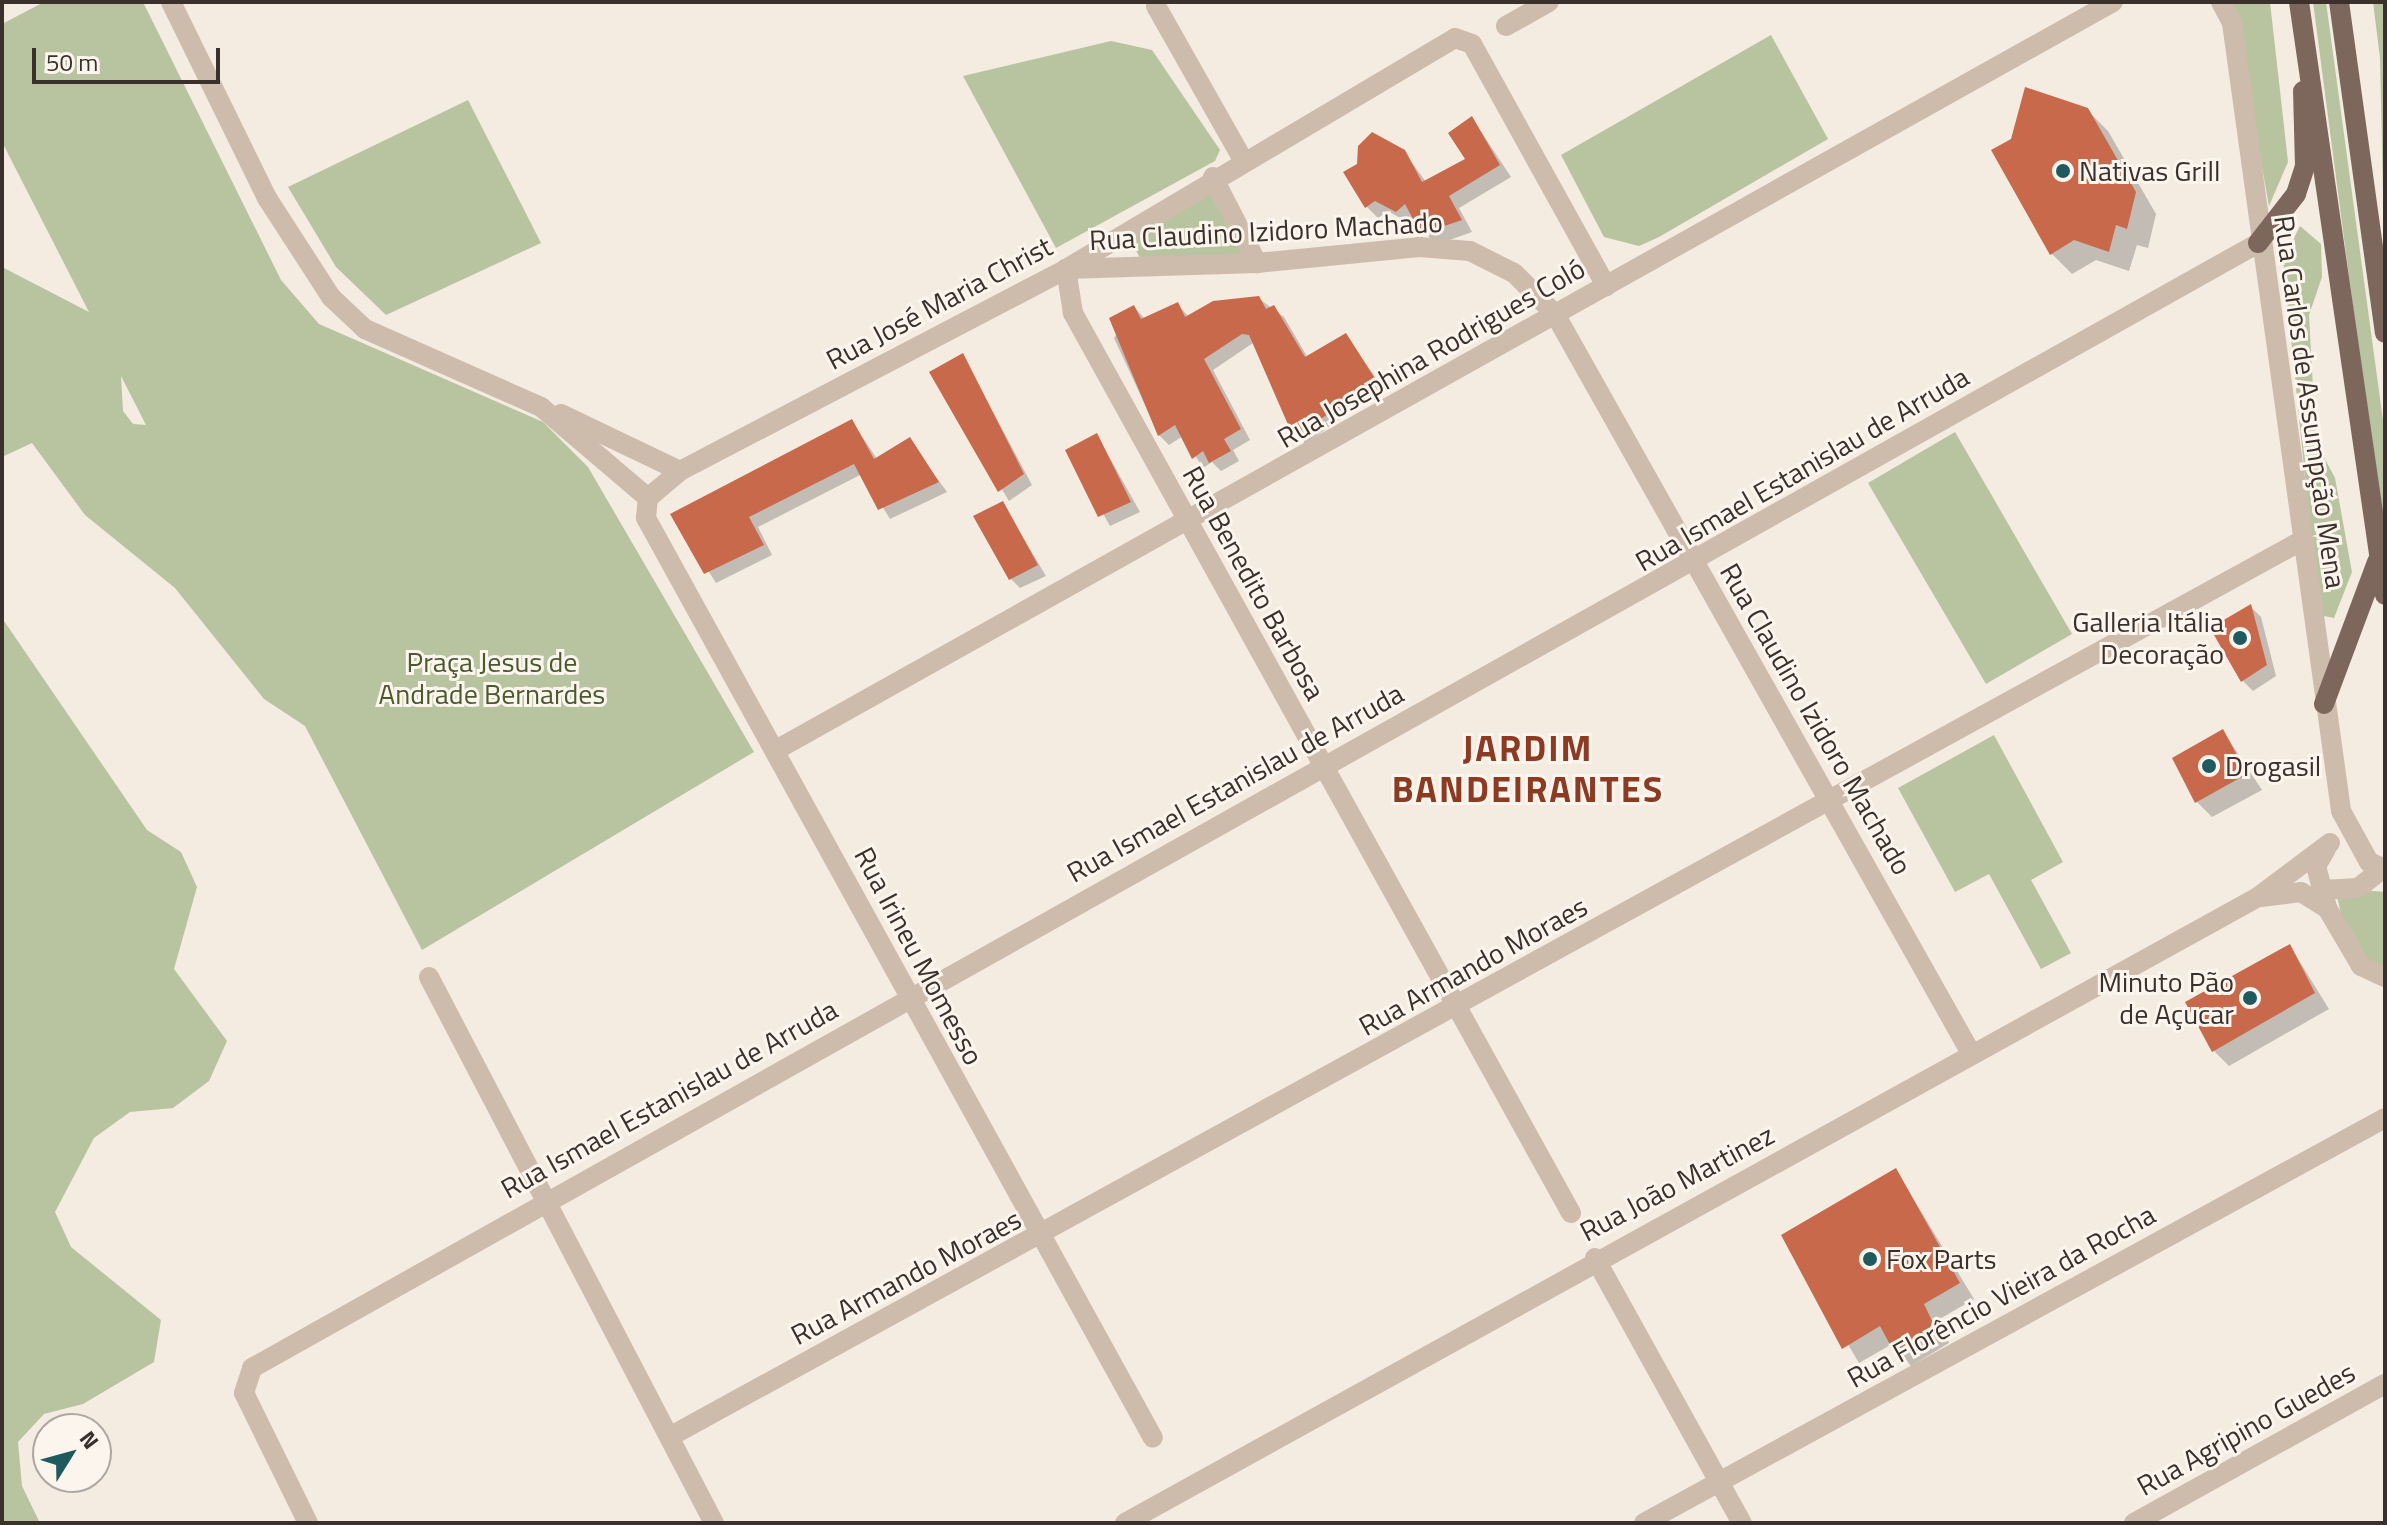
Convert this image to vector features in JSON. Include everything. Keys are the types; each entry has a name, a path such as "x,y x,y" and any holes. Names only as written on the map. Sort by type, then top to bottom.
{"main road":[{"path":"2339,2 2385,333"},
{"path":"2258,243 2281,220 2305,166 2300,9"},
{"path":"2300,9 2377,562 2385,595"},
{"path":"2324,704 2377,562"}],"street":[{"path":"171,2 267,198 331,297 365,329 680,471"},
{"path":"1506,26 1549,2"},
{"name":"Rua Josephina Rodrigues Coló","path":"776,750 1188,523 2113,2"},
{"name":"Rua Carlos de Assumpção Mena","path":"2221,2 2232,23 2258,243 2341,811"},
{"path":"1156,6 1243,160"},
{"name":"Rua José Maria Christ","path":"648,498 680,471 1066,269 1213,177 1464,36 1606,286"},
{"path":"1213,177 1257,263"},
{"name":"Rua Ismael Estanislau de Arruda","path":"308,1523 244,1393 244,1378 544,1201 1695,563 2258,243"},
{"name":"Rua Claudino Izidoro Machado","path":"1066,269 1257,263 1419,247 1470,251 1514,273 1555,314 1972,1055"},
{"name":"Rua Benedito Barbosa","path":"1066,269 1073,313 1571,1213"},
{"path":"541,407 648,498"},
{"name":"Rua Irineu Momesso","path":"648,498 646,518 776,750 1039,1237 1153,1438"},
{"name":"Rua Armando Moraes","path":"671,1436 1039,1237 2301,541"},
{"path":"2341,811 2330,843 2316,866 2324,899 2361,966 2385,997"},
{"path":"2324,899 2358,888 2384,869 2369,862 2341,811"},
{"name":"Rua João Martinez","path":"1125,1523 1595,1258 2258,897 2330,843"},
{"name":"Rua João Martinez","path":"2258,897 2301,892 2324,899"},
{"path":"2361,966 2385,977"},
{"path":"429,977 714,1523"},
{"name":"Rua Florêncio Vieira da Rocha","path":"1644,1523 2385,1118"},
{"path":"1595,1258 1742,1523"},
{"name":"Rua Agripino Guedes","path":"2134,1523 2385,1384"}],"green space":[{"name":"Praça Jesus de Andrade Bernardes","path":"44,2 143,2 281,280 319,324 543,422 588,467 754,752 422,950 305,726 264,699 175,588 85,515 32,443 2,457 2,267 89,312 2,142 2,24","holes":["121,376 146,425 133,424 123,411"]},
{"path":"2232,2 2270,2 2288,162 2269,206"},
{"path":"2313,2 2326,2 2385,435 2385,551"},
{"path":"2373,2 2385,2 2385,283 2380,58"},
{"path":"1771,35 1828,139 1639,246 1604,237 1561,155"},
{"path":"1111,41 1152,50 1220,150 1215,161 1056,248 963,76"},
{"path":"468,100 541,243 386,315 336,267 288,187"},
{"path":"1208,183 1247,258 1142,262 1129,237"},
{"path":"2300,226 2321,244 2322,277 2309,315 2316,442 2335,478 2352,572 2334,618 2319,615 2283,260"},
{"path":"1955,432 2072,634 1986,684 1868,483"},
{"path":"2,618 147,830 181,852 197,887 174,969 227,1041 209,1081 173,1108 130,1112 94,1138 55,1212 71,1247 161,1320 154,1362 83,1404 48,1413 32,1413 32,1427 18,1442 22,1486 40,1523 2,1523"},
{"path":"1994,735 2063,862 2031,880 2071,953 2041,969 1989,874 1955,892 1898,788"},
{"path":"2363,890 2385,892 2385,969 2368,959 2341,914 2337,896"}],"building":[{"name":"Nativas Grill","path":"2025,87 2088,108 2136,192 2127,229 2116,225 2109,252 2074,240 2050,255 1991,150 2011,139"},
{"path":"1472,116 1500,165 1449,196 1462,220 1421,234 1405,204 1396,212 1375,201 1365,208 1343,172 1357,164 1358,146 1372,132 1405,150 1422,182 1465,159 1448,133"},
{"path":"1259,296 1266,309 1274,305 1305,357 1346,333 1374,377 1359,395 1293,436 1249,335 1242,334 1204,359 1241,429 1224,439 1231,451 1209,463 1203,451 1192,459 1175,425 1158,436 1109,318 1134,305 1141,319 1178,302 1185,317 1213,301"},
{"path":"963,353 1024,474 998,492 929,372"},
{"path":"852,419 874,459 910,437 939,482 878,510 854,464 749,517 764,545 704,574 670,514"},
{"path":"1097,433 1131,502 1098,517 1065,450"},
{"path":"1003,501 1038,565 1009,580 973,516"},
{"name":"Galleria Itália Decoração","path":"2251,604 2267,665 2241,682 2210,628"},
{"name":"Drogasil","path":"2223,729 2247,774 2195,803 2172,758"},
{"name":"Minuto Pão de Açucar","path":"2290,944 2315,993 2212,1052 2185,1002"},
{"name":"Fox Parts","path":"1896,1168 1960,1283 1924,1304 1935,1327 1894,1352 1880,1326 1842,1349 1781,1235"}],"place":[{"name":"Nativas Grill","path":"2063,171"},
{"name":"Galleria Itália Decoração","path":"2240,638"},
{"name":"Drogasil","path":"2209,766"},
{"name":"Minuto Pão de Açucar","path":"2250,998"},
{"name":"Fox Parts","path":"1870,1259"}],"district":[{"name":"JARDIM BANDEIRANTES","path":"1528,768"}]}
